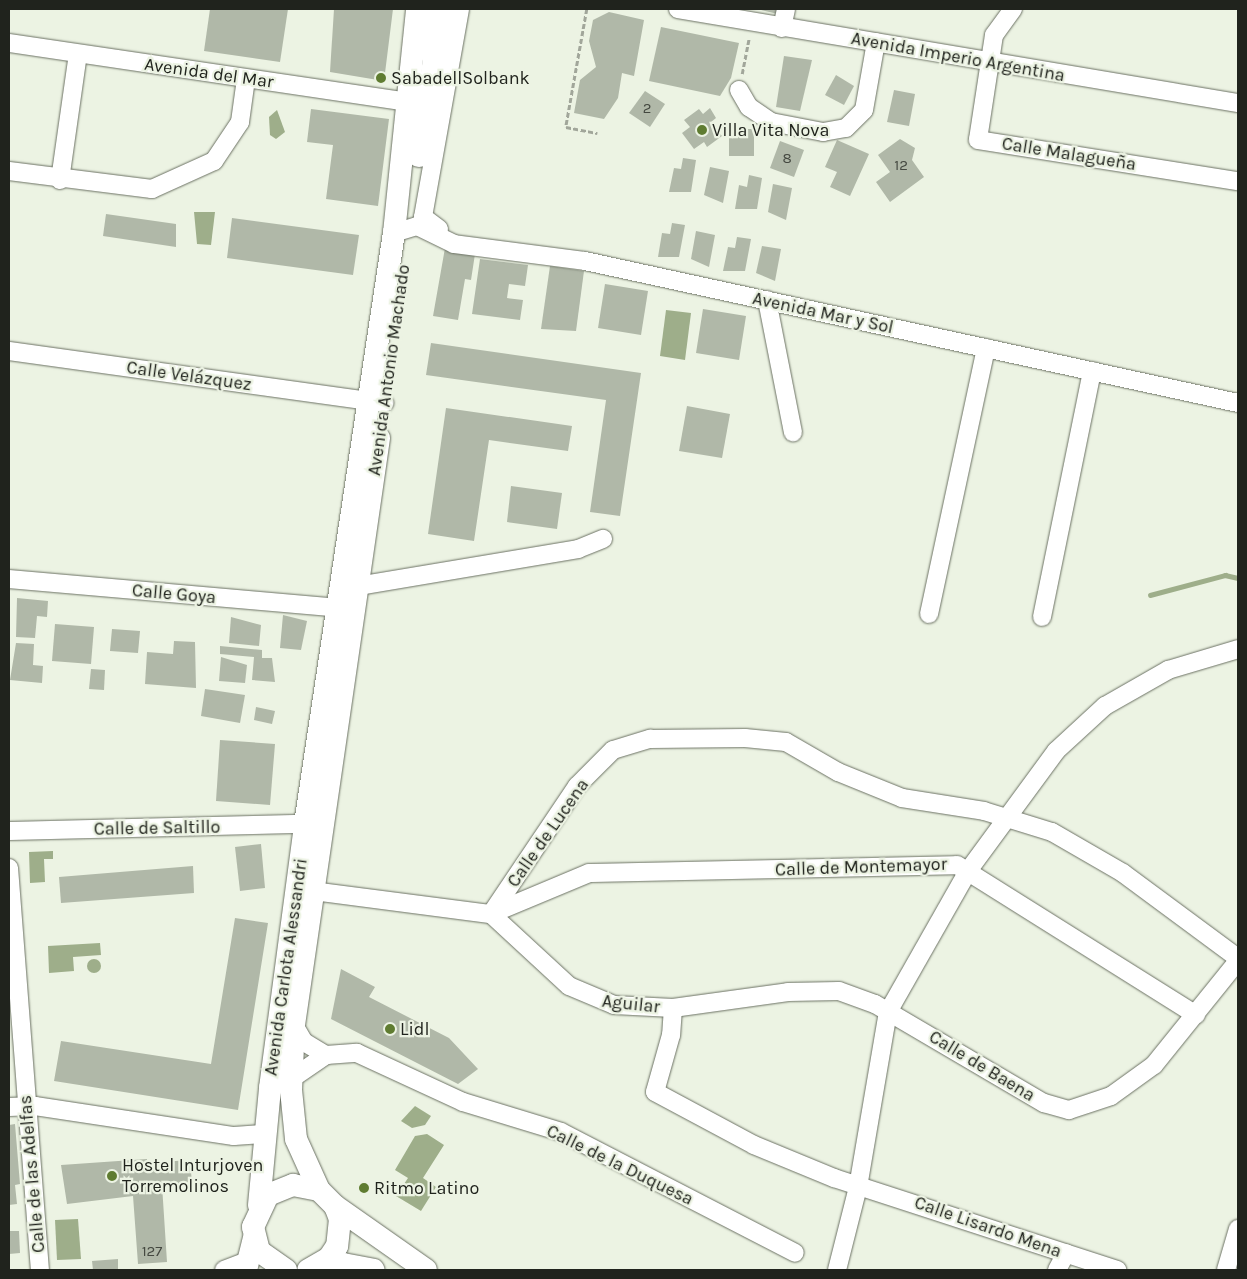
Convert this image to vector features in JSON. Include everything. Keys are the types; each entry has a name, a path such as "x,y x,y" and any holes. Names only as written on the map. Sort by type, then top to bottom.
{"main road":[{"name":"Avenida Antonio Machado","path":"402,229 417,9"},
{"name":"Avenida Antonio Machado","path":"328,731 338,608 376,402 402,229 442,9"},
{"name":"Avenida Antonio Machado","path":"328,731 358,586 376,402"},
{"name":"Avenida Carlota Alessandri","path":"254,1238 305,824 328,731"},
{"name":"Avenida Carlota Alessandri","path":"319,1190 296,1139 291,1079 294,1026 313,891 328,731"},
{"path":"259,1205 280,1188 306,1185 319,1190 335,1206 426,1270"},
{"path":"313,1268 329,1258 340,1233 335,1206"},
{"path":"247,1265 254,1238"},
{"path":"254,1238 268,1262 286,1270"},
{"path":"313,1268 343,1264 373,1270"}],"street":[{"path":"428,9 427,40 432,64"},
{"path":"460,9 423,217 460,236"},
{"name":"Avenida Imperio Argentina","path":"678,9 782,28 1238,103"},
{"path":"782,28 786,9"},
{"path":"993,63 994,35 1012,9"},
{"path":"739,90 749,106 771,122 823,132 846,128 864,110 876,42"},
{"name":"Avenida del Mar","path":"9,43 410,102"},
{"path":"60,180 78,54"},
{"name":"Calle Malagueña","path":"993,63 978,140 1238,181"},
{"path":"9,171 60,180 152,189 214,160 240,122 246,79"},
{"name":"Avenida Mar y Sol","path":"402,229 454,244 584,261 1238,402"},
{"path":"767,300 793,432"},
{"path":"929,614 986,348"},
{"name":"Calle Velázquez","path":"9,351 376,402"},
{"path":"1042,618 1092,371"},
{"path":"358,586 578,549 603,539"},
{"name":"Calle Goya","path":"9,578 338,608"},
{"path":"837,1270 858,1187 888,1012 968,871 1009,818 1056,751 1105,706 1168,670 1238,649"},
{"name":"Calle de Lucena","path":"491,914 577,786 613,750 650,739 786,742 838,772 902,798 1009,818"},
{"name":"Calle de Baena","path":"673,1008 788,992 838,991 888,1012 1044,1103 1069,1110 1111,1096 1154,1065 1196,1015 1238,960 1100,859 1052,832 1009,818"},
{"name":"Calle de Saltillo","path":"9,831 305,824"},
{"name":"Calle de Montemayor","path":"491,914 588,873 957,865 1196,1015"},
{"name":"Calle de las Adelfas","path":"9,868 17,1106 40,1270"},
{"path":"313,891 491,914"},
{"name":"Aguilar","path":"491,914 562,981 589,998 614,1005 673,1008 671,1035 655,1092 754,1145 858,1187"},
{"path":"291,1079 326,1055 304,1042 294,1026"},
{"name":"Calle de la Duquesa","path":"326,1055 357,1053 463,1102 561,1132 795,1253"},
{"path":"17,1106 234,1136 266,1134"},
{"name":"Calle Lisardo Mena","path":"858,1187 1117,1270"},
{"path":"1226,1270 1238,1230"},
{"path":"1057,1270 1066,1253"},
{"path":"224,1270 247,1265"}],"path":[{"path":"586,9 566,127 597,133"},
{"path":"739,90 747,46"}],"shaded area":[{"path":"277,110 285,132 276,139 270,135 269,117"},
{"path":"194,212 215,212 211,245 197,244"},
{"path":"666,310 691,313 685,360 660,356"},
{"path":"53,851 53,859 44,859 45,882 30,883 29,852"},
{"path":"100,943 101,955 73,957 74,971 49,973 48,946"},
{"path":"94,959 99,961 101,966 99,971 94,973 89,971 87,966 89,961"},
{"path":"415,1106 431,1116 425,1125 412,1128 401,1121"},
{"path":"427,1134 444,1145 423,1178 436,1187 421,1211 396,1196 408,1178 395,1170 415,1136"},
{"path":"78,1219 81,1259 57,1260 55,1220"}],"building":[{"path":"210,9 288,9 280,62 204,51"},
{"path":"334,9 393,9 384,81 330,72"},
{"path":"757,9 780,9 778,14"},
{"path":"609,12 644,20 634,76 622,73 618,98 604,119 574,113 580,80 596,67 589,41 593,20"},
{"path":"661,27 739,43 731,78 720,96 649,81"},
{"path":"784,56 812,60 800,111 776,107"},
{"path":"836,75 854,86 844,105 825,95"},
{"path":"894,90 915,94 909,126 887,122"},
{"path":"645,91 665,104 650,127 629,113"},
{"name":"Villa Vita Nova","path":"710,108 716,118 711,122 722,136 707,147 704,142 694,149 682,133 690,127 684,120 699,109 703,114"},
{"path":"311,109 389,119 378,206 326,199 333,145 307,142"},
{"path":"729,129 754,129 754,156 729,156"},
{"path":"900,139 915,148 912,160 924,177 890,202 876,182 890,172 878,155"},
{"path":"837,140 869,154 850,196 830,187 837,172 825,167"},
{"path":"780,141 804,150 794,177 770,168"},
{"path":"683,158 696,160 691,192 669,192 674,168 681,169"},
{"path":"710,167 729,171 723,203 704,195"},
{"path":"749,175 762,178 757,209 735,209 739,185 747,187"},
{"path":"773,184 792,188 786,220 768,212"},
{"path":"106,214 176,224 176,247 103,236"},
{"path":"232,218 359,235 353,275 227,258"},
{"path":"672,223 685,225 679,257 658,257 662,233 670,234"},
{"path":"696,231 715,235 709,267 691,259"},
{"path":"737,237 751,239 745,271 723,271 728,247 735,248"},
{"path":"762,246 781,249 775,281 756,273"},
{"path":"445,248 475,254 471,280 465,279 458,320 433,316"},
{"path":"480,259 528,265 525,286 509,284 507,298 523,300 520,320 472,314"},
{"path":"550,266 584,271 576,331 541,329"},
{"path":"605,284 648,291 641,335 598,328"},
{"path":"703,309 746,316 739,360 696,353"},
{"path":"431,343 641,373 620,516 590,512 606,400 426,375"},
{"path":"687,406 730,414 722,458 679,451"},
{"path":"446,408 572,426 568,451 489,440 474,541 428,534"},
{"path":"511,486 562,493 557,529 507,522"},
{"path":"17,598 48,601 47,617 37,616 35,638 16,637"},
{"path":"283,615 307,621 301,650 280,648"},
{"path":"231,617 261,625 259,646 229,643"},
{"path":"55,624 94,627 91,664 52,661"},
{"path":"112,629 140,631 138,653 110,651"},
{"path":"174,641 195,642 196,688 145,684 147,652 173,654"},
{"path":"16,643 34,644 33,665 43,666 42,683 10,680"},
{"path":"220,646 262,650 262,658 272,658 275,682 252,680 254,657 220,654"},
{"path":"221,657 247,665 245,683 219,681"},
{"path":"91,669 105,670 104,690 89,689"},
{"path":"205,689 245,695 240,723 201,716"},
{"path":"256,707 275,711 272,724 254,720"},
{"path":"220,740 275,744 270,805 216,801"},
{"path":"261,844 265,888 240,891 235,847"},
{"path":"193,866 194,893 61,903 59,877"},
{"path":"235,918 268,923 238,1110 54,1081 61,1041 211,1064"},
{"name":"Lidl","path":"341,969 375,987 369,997 449,1038 478,1069 458,1084 331,1019"},
{"path":"15,1124 20,1184 15,1185 17,1204 9,1205 9,1125"},
{"path":"147,1159 147,1163 190,1160 192,1183 162,1185 167,1262 138,1264 133,1196 67,1204 61,1165"},
{"path":"9,1231 19,1231 20,1253 9,1254"},
{"path":"118,1259 118,1270 93,1270 92,1261"}],"waterway":[{"path":"1150,595 1225,575 1238,578"}],"place":[{"name":"SabadellSolbank","path":"381,78"},
{"name":"Villa Vita Nova","path":"702,130"},
{"name":"Lidl","path":"390,1029"},
{"name":"Hostel Inturjoven Torremolinos","path":"112,1176"},
{"name":"Ritmo Latino","path":"364,1188"}]}
